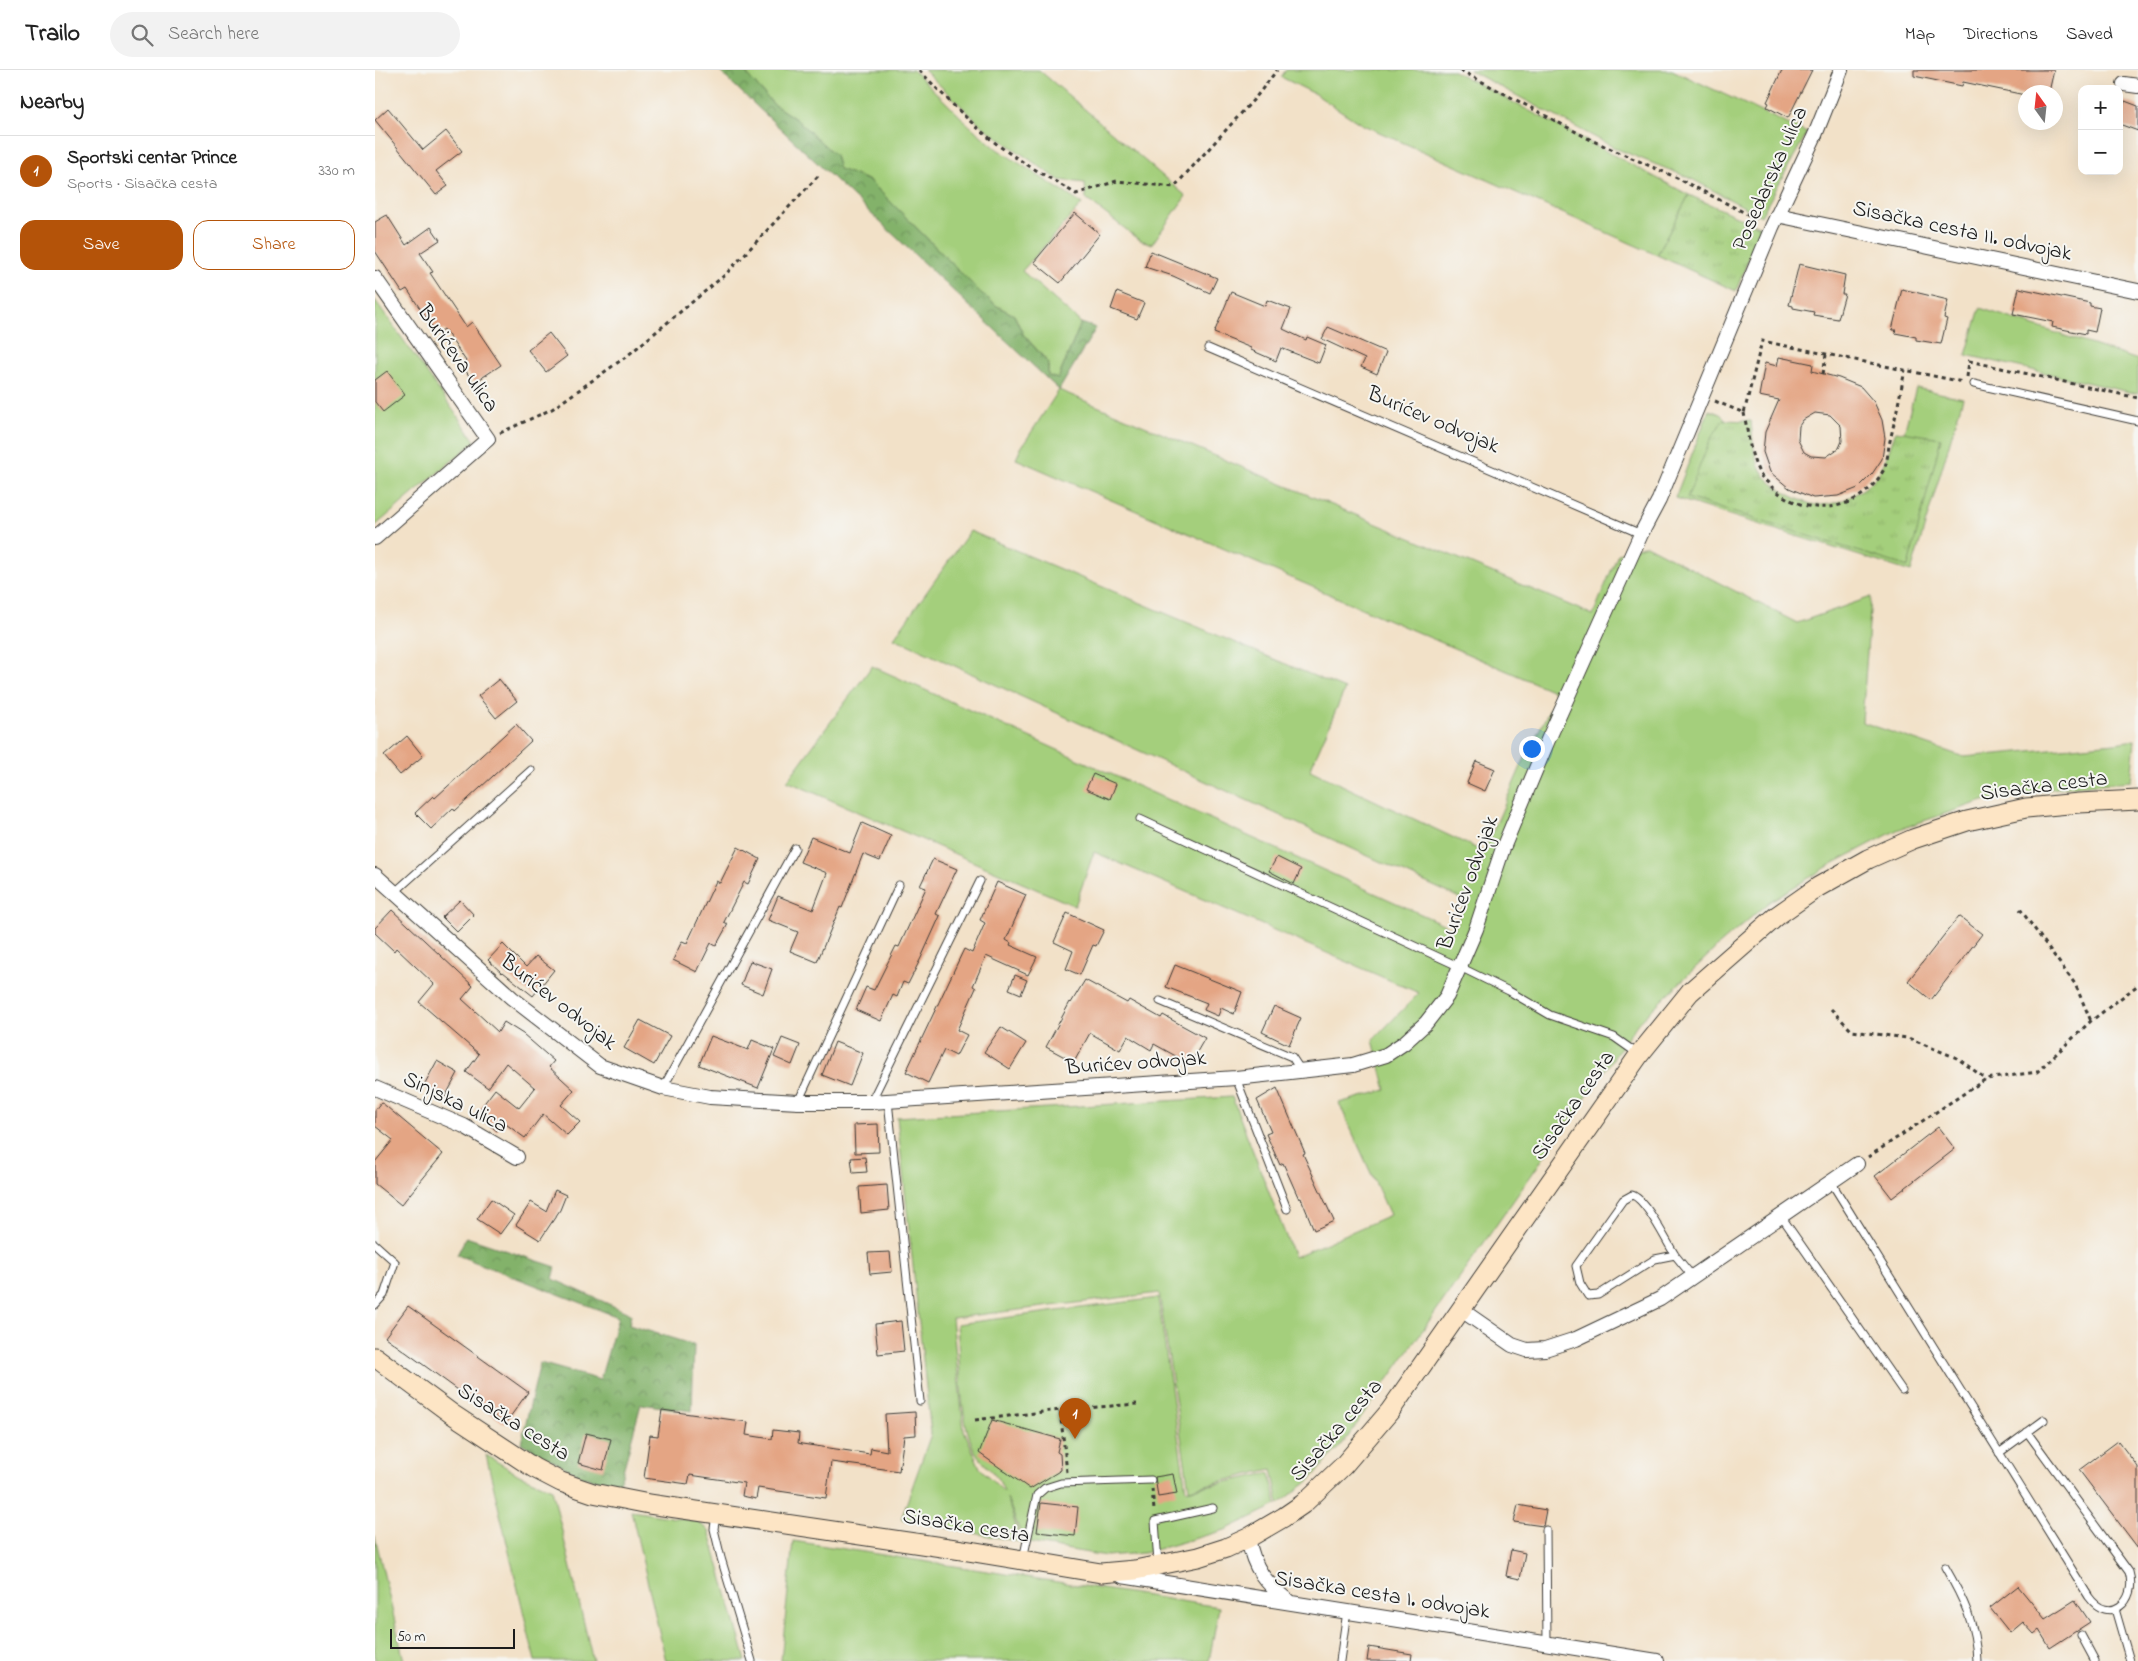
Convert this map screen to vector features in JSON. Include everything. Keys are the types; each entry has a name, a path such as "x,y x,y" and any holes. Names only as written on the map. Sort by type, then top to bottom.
{"main road":[{"name":"Sisačka cesta","path":"375,1357 510,1453 561,1482 602,1495 649,1504 716,1512 1101,1573 1158,1566 1207,1554 1248,1538 1303,1504 1343,1466 1390,1411 1639,1055 1690,992 1777,915 1818,887 1868,859 1913,839 1967,821 2026,808 2138,800"}],"street":[{"name":"Posedarska ulica","path":"1751,277 1815,135 1841,70"},
{"name":"Sisačka cesta II. odvojak","path":"1775,221 2138,291"},
{"name":"Burićev odvojak","path":"375,875 512,998 600,1066 663,1088 710,1097 798,1102 888,1101 1303,1072 1353,1065 1386,1055 1405,1043 1426,1023 1447,996 1476,929 1507,839 1641,534 1659,500 1751,277"},
{"name":"Burićeva ulica","path":"375,278 488,439 375,538"},
{"name":"Sinjska ulica","path":"375,1088 465,1126 517,1157"},
{"path":"1460,1310 1512,1345 1527,1350 1545,1349 1576,1339 1660,1299 1857,1164"},
{"path":"1248,1538 1257,1569 1267,1583 1290,1603"},
{"name":"Sisačka cesta I. odvojak","path":"1101,1573 1547,1644 1601,1657 1657,1661"}],"lane":[{"name":"Burićev odvojak","path":"1208,348 1641,534"},
{"path":"1974,384 2138,421"},
{"path":"395,892 531,770"},
{"path":"1140,819 1460,967 1509,991 1550,1015 1614,1037 1639,1055"},
{"path":"663,1088 795,848"},
{"path":"871,1102 980,881"},
{"path":"798,1102 899,885"},
{"path":"1161,1001 1292,1057 1303,1072"},
{"path":"1236,1078 1287,1209"},
{"path":"888,1101 921,1401"},
{"path":"1831,1182 2095,1606 2101,1609 2115,1608 2123,1605 2132,1590 2129,1572 2027,1432"},
{"path":"1675,1255 1655,1259 1598,1295 1588,1296 1580,1283 1576,1266 1623,1200 1633,1195 1639,1197 1675,1255 1692,1276"},
{"path":"1781,1216 1902,1390"},
{"path":"375,1244 395,1262 384,1295 375,1305"},
{"path":"1999,1453 2044,1420"},
{"path":"1023,1560 1037,1495 1045,1488 1061,1483 1151,1480"},
{"path":"1158,1566 1155,1521 1213,1508"},
{"path":"716,1512 714,1529 721,1558 752,1661"},
{"path":"1546,1530 1547,1644"},
{"path":"1945,1567 1965,1601 1977,1640 1977,1661"},
{"path":"2115,1608 2130,1661"},
{"path":"1340,1661 1347,1611"},
{"path":"2081,1635 2095,1661"}],"path":[{"path":"919,70 958,110 998,145 1076,194 1117,181 1173,187 1256,97 1277,70"},
{"path":"1460,70 1593,142 1775,221"},
{"path":"488,439 552,409 627,356 727,274 819,174"},
{"path":"1905,370 1884,470 1873,484 1861,494 1836,507 1817,509 1794,503 1778,492 1761,476 1750,444 1744,413 1762,341 1905,370 1966,383 1969,361 2138,398"},
{"path":"1823,374 1826,354"},
{"path":"1703,396 1744,413"},
{"path":"2020,909 2075,984 2091,1021"},
{"path":"1857,1164 1986,1079 2037,1072 2091,1021 2138,985"},
{"path":"1831,1010 1852,1031 1908,1038 1957,1058 1986,1079"},
{"path":"975,1420 1060,1410 1137,1404"},
{"path":"1060,1410 1066,1463"},
{"path":"1151,1480 1155,1521"}],"green space":[{"path":"718,70 743,70 773,104 797,120 835,155 839,169 870,181 981,293 997,306 1014,315 1023,334 1048,363 1048,376 1058,379 1081,323 1096,328 1059,390"},
{"path":"743,70 913,70 970,126 997,149 1082,204 1022,271 1081,323 1058,379 1048,376 1048,362 1023,334 1014,315 997,306 981,293 870,181 839,169 797,120 773,104"},
{"path":"924,70 1039,70 1186,196 1152,244 1140,240 1086,199 1085,183 1059,180 983,127"},
{"path":"1286,70 1452,70 1689,195 1657,255 1361,124 1315,94 1281,77"},
{"path":"1469,70 1672,70 1807,133 1761,216 1690,178 1617,149"},
{"path":"1689,195 1761,227 1736,291 1657,255"},
{"path":"375,300 475,441 375,526"},
{"path":"1980,308 2138,360 2138,394 1966,355"},
{"path":"1916,388 1963,398 1911,572 1675,498 1709,410 1720,414 1730,423 1760,486 1838,514 1895,466"},
{"path":"1059,390 1593,615 1618,554 1646,545 1797,623 1871,597 1862,722 1964,757 2135,740 2131,781 2057,788 1983,801 1897,830 1832,864 1769,902 1718,946 1638,1023 1347,1438 1311,1479 1279,1504 1272,1469 1189,1489 1159,1293 952,1318 964,1430 980,1468 1004,1492 999,1481 978,1456 970,1439 963,1407 957,1324 1158,1298 1186,1490 1270,1473 1277,1505 1225,1530 1144,1553 1106,1556 1024,1542 1007,1498 1021,1542 901,1519 931,1434 897,1117 1232,1097 1294,1257 1390,1215 1339,1103 1386,1090 1373,1040 1419,993 1094,852 1075,906 787,781 872,666 1454,929 1466,901 894,638 970,531 1345,689 1310,770 1484,852 1522,764 1558,693 1016,459 1021,448"},
{"path":"1723,420 1751,421 1756,457 1765,476 1780,489 1792,496 1811,504 1820,505 1830,504 1850,497 1868,485 1882,466 1896,431 1941,438 1908,567 1687,498 1710,440"},
{"path":"466,1237 556,1267 553,1279 631,1314 629,1325 694,1345 692,1411 641,1404 619,1486 583,1477 521,1443 540,1363 600,1380 618,1317 457,1255"},
{"path":"486,1455 519,1475 552,1489 593,1661 535,1661"},
{"path":"631,1511 696,1521 709,1530 746,1661 666,1661"},
{"path":"375,1536 404,1661 375,1661"},
{"path":"793,1541 1219,1607 1209,1661 781,1661"}],"building":[{"path":"1782,70 1812,70 1788,118 1767,107 1769,103 1767,102"},
{"path":"1914,70 2054,70 2051,85 2018,85 2018,94 1963,82 1962,86 1914,76"},
{"path":"2125,101 2138,106 2138,131 2123,125 2123,106"},
{"path":"388,108 423,150 446,131 462,151 436,171 448,186 436,195 375,120"},
{"path":"1075,213 1100,234 1060,283 1034,262"},
{"path":"387,215 406,245 431,227 440,240 420,253 433,272 430,273 466,327 472,322 501,365 474,383 461,364 466,361 444,329 437,334 407,289 402,292 375,251 375,222"},
{"path":"1151,251 1217,278 1210,293 1173,276 1145,267"},
{"path":"1799,264 1845,275 1842,294 1845,294 1838,319 1813,315 1814,312 1793,308 1793,306 1789,305"},
{"path":"2019,288 2090,303 2090,306 2100,308 2095,332 2086,330 2086,334 2052,327 2053,322 2013,314"},
{"path":"1902,289 1948,300 1944,318 1947,319 1941,344 1916,340 1916,337 1895,333 1896,330 1892,330"},
{"path":"1117,292 1144,303 1137,319 1111,309"},
{"path":"1231,292 1265,306 1267,300 1291,309 1283,329 1306,340 1307,337 1326,345 1319,363 1281,348 1276,361 1251,350 1251,348 1214,333"},
{"path":"1328,327 1386,352 1377,374 1361,367 1365,359 1322,339"},
{"path":"549,333 567,356 546,372 528,350"},
{"path":"1779,357 1813,364 1812,371 1839,378 1861,387 1874,402 1882,420 1885,438 1882,459 1872,474 1858,488 1838,496 1813,498 1789,488 1770,472 1763,452 1765,432 1779,400 1759,396 1765,363 1777,366","holes":["1815,413 1830,415 1841,426 1842,441 1839,448 1826,457 1811,456 1804,452 1798,440 1799,426 1803,420"]},
{"path":"387,371 405,395 383,412 375,402 375,380"},
{"path":"499,679 517,701 496,718 478,696"},
{"path":"516,724 531,741 455,811 453,808 431,829 415,813 433,796 435,798"},
{"path":"407,736 423,756 400,775 384,756"},
{"path":"1476,761 1495,769 1485,791 1467,783"},
{"path":"1093,774 1116,784 1110,799 1086,789"},
{"path":"862,823 891,836 880,861 863,854 842,908 840,907 817,962 790,951 798,932 768,920 778,896 813,910 827,873 800,862 811,837 850,853"},
{"path":"738,847 760,859 748,884 744,882 724,922 728,924 716,946 711,943 697,972 673,960 682,941 687,943 716,881 720,883"},
{"path":"1277,857 1301,869 1294,884 1269,871"},
{"path":"933,859 957,869 936,914 940,916 908,984 903,982 897,997 893,995 881,1021 856,1010 866,987 874,990 896,946 899,947 926,888 920,886"},
{"path":"997,882 1026,895 1006,940 1011,943 1010,945 1037,957 1028,975 986,956 973,986 976,988 957,1030 967,1035 956,1056 944,1050 928,1083 906,1072 964,949 972,953 985,923 980,920"},
{"path":"460,900 474,915 457,932 442,917"},
{"path":"392,910 473,986 462,999 498,1032 504,1022 523,1034 554,1061 549,1067 574,1090 561,1105 580,1122 567,1135 543,1114 525,1138 503,1122 497,1131 476,1114 495,1089 519,1108 535,1088 506,1063 488,1088 466,1072 479,1054 419,1002 434,984 396,948 394,951 375,933 375,928"},
{"path":"1067,913 1104,930 1096,946 1093,945 1080,975 1066,969 1073,951 1054,942"},
{"path":"1959,916 1982,934 1931,1000 1908,981"},
{"path":"503,944 526,967 536,956 554,970 533,996 488,960"},
{"path":"750,961 772,969 763,994 741,985"},
{"path":"1175,965 1242,992 1234,1014 1221,1008 1218,1016 1204,1010 1207,1003 1166,987"},
{"path":"1015,975 1027,980 1021,994 1009,989"},
{"path":"1085,980 1127,1003 1129,1000 1161,1018 1163,1015 1205,1038 1190,1064 1154,1044 1151,1050 1128,1036 1120,1050 1090,1033 1074,1062 1046,1047 1070,1002"},
{"path":"1274,1006 1301,1018 1289,1045 1262,1032"},
{"path":"640,1020 670,1036 654,1065 624,1048"},
{"path":"1001,1027 1026,1043 1010,1069 984,1052"},
{"path":"711,1036 748,1050 752,1040 774,1049 758,1088 699,1065"},
{"path":"782,1038 800,1045 792,1065 774,1057"},
{"path":"835,1042 863,1053 850,1086 822,1075"},
{"path":"437,1061 458,1073 445,1097 424,1085"},
{"path":"1277,1088 1305,1153 1303,1154 1334,1221 1314,1230 1301,1198 1299,1199 1283,1163 1280,1165 1266,1134 1271,1132 1257,1100"},
{"path":"381,1102 443,1154 401,1205 375,1184 375,1162 393,1140 375,1126 375,1110"},
{"path":"878,1124 879,1152 855,1153 854,1125"},
{"path":"1938,1127 1955,1149 1892,1198 1875,1176"},
{"path":"865,1157 867,1172 853,1173 851,1158"},
{"path":"887,1185 889,1210 861,1213 859,1187"},
{"path":"555,1190 566,1195 560,1210 540,1240 516,1225 531,1202 546,1211"},
{"path":"491,1199 514,1215 500,1234 477,1219"},
{"path":"890,1252 892,1272 870,1274 868,1253"},
{"path":"408,1306 528,1392 505,1424 385,1337"},
{"path":"901,1321 904,1351 878,1354 875,1324"},
{"path":"662,1410 748,1422 746,1435 772,1439 773,1430 799,1433 798,1443 870,1454 871,1448 887,1451 885,1414 915,1412 916,1435 904,1436 899,1471 831,1462 826,1498 758,1488 756,1499 742,1496 744,1483 690,1475 688,1484 644,1478 650,1435 658,1436"},
{"path":"992,1420 1060,1439 1057,1452 1060,1454 1061,1470 1030,1489 979,1453"},
{"path":"586,1433 611,1439 603,1470 578,1463"},
{"path":"2118,1441 2138,1467 2138,1548 2079,1470"},
{"path":"1173,1474 1177,1494 1158,1497 1155,1477"},
{"path":"1041,1503 1078,1507 1075,1536 1037,1532"},
{"path":"1518,1505 1546,1510 1543,1526 1514,1522"},
{"path":"1511,1550 1525,1553 1520,1579 1506,1576"},
{"path":"2018,1586 2045,1619 2075,1600 2090,1622 2050,1648 2039,1630 2034,1634 2023,1622 2010,1633 1990,1608"},
{"path":"1369,1647 1412,1654 1411,1661 1367,1661"}],"place":[{"name":"Sportski centar Prince","path":"1075,1439"}]}
